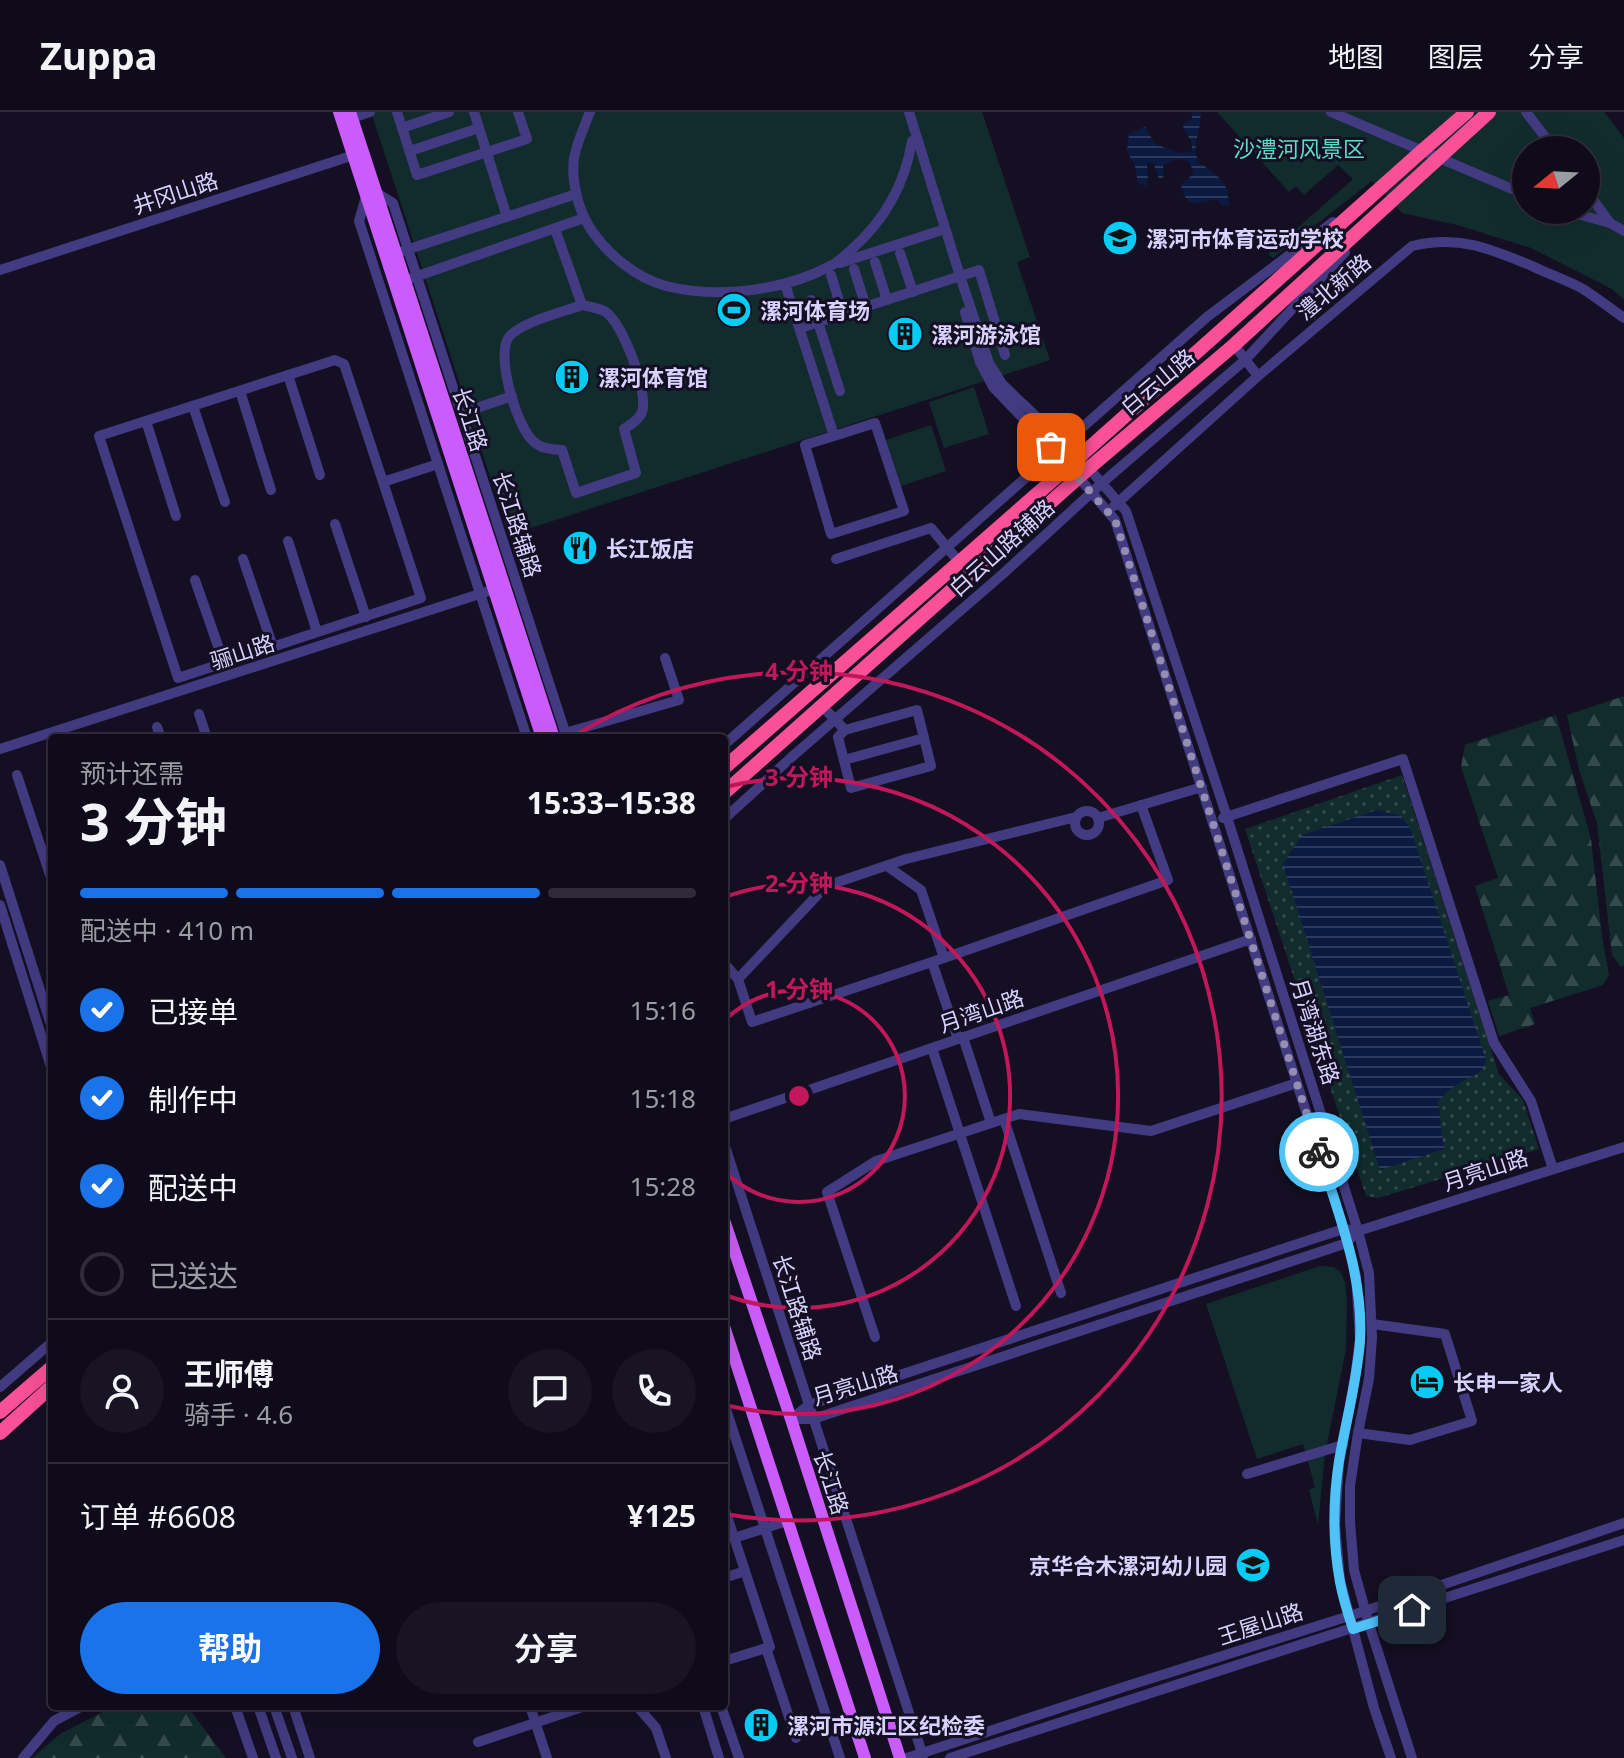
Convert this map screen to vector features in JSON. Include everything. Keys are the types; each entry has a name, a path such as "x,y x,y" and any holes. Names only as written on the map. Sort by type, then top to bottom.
{"highway":[{"path":"1467,118 1489,112"},
{"name":"白云山路","path":"728,789 822,706 1383,185 1423,150 1467,118"},
{"name":"白云山路","path":"728,764 959,562 1234,345 1439,157 1467,118"},
{"path":"0,1412 48,1370"},
{"path":"0,1433 48,1390"}],"main road":[{"name":"长江路","path":"339,112 358,153 406,280 561,734"},
{"name":"长江路","path":"352,114 358,153"},
{"name":"长江路","path":"372,195 402,252 406,280 495,589 541,734"},
{"name":"长江路","path":"728,1232 900,1758"},
{"path":"728,1338 865,1758"}],"street":[{"path":"352,114 370,112"},
{"path":"397,112 417,175 527,139 518,112"},
{"path":"402,128 449,112"},
{"path":"474,112 507,217"},
{"path":"590,112 574,160 576,194 584,218 597,239 616,258 636,274 664,286 699,291 760,290 832,270 939,231"},
{"path":"906,112 939,231 957,277"},
{"path":"906,112 957,277"},
{"path":"1331,112 1512,189"},
{"path":"1526,112 1544,136"},
{"path":"410,151 479,128"},
{"path":"832,270 884,215 901,183 912,141"},
{"name":"井冈山路","path":"0,270 358,153"},
{"name":"白云山路辅路","path":"728,741 1207,317 1383,185"},
{"path":"402,252 576,194"},
{"name":"白云山路辅路","path":"728,815 1245,360 1398,194"},
{"path":"372,195 359,221 526,734"},
{"path":"1600,209 1610,223"},
{"path":"406,280 584,218"},
{"path":"1600,220 1624,231"},
{"path":"555,229 582,305"},
{"name":"澧北新路","path":"1108,511 1258,376 1412,246 1451,241 1497,251 1581,288 1624,318"},
{"path":"900,253 913,292"},
{"path":"875,262 887,300"},
{"path":"854,269 866,307"},
{"path":"832,270 843,314"},
{"path":"800,328 979,270 1005,355"},
{"name":"月湾湖东路","path":"957,277 989,363 1002,384 1064,442 1092,493 1115,520 1344,1229 1356,1276 1360,1339 1339,1463 1335,1525 1340,1580 1374,1708 1391,1758"},
{"name":"月湾湖东路","path":"957,277 980,362 993,387 1055,451 1102,483 1126,511 1358,1231 1369,1273 1372,1324 1369,1379 1350,1486 1354,1570 1412,1758"},
{"name":"长江路辅路","path":"406,280 462,413 561,734"},
{"path":"785,284 834,436"},
{"path":"811,300 840,391"},
{"path":"582,305 602,310 613,319 624,336 641,384 643,410 624,429 636,473 576,493 562,450 542,448 532,441 521,424 505,376 504,361 506,341 510,335 529,323 582,305"},
{"path":"1234,345 1258,376"},
{"path":"335,360 344,364 421,598 178,678 99,436 288,375 335,360"},
{"path":"288,375 320,475"},
{"path":"240,391 271,490"},
{"path":"462,413 512,396"},
{"path":"193,406 225,502"},
{"path":"146,421 176,516"},
{"path":"875,423 904,511 831,534 805,445 834,436 875,423"},
{"path":"383,482 438,464"},
{"path":"335,524 366,617"},
{"path":"836,559 931,528 959,562"},
{"path":"288,541 317,632"},
{"path":"243,559 273,647"},
{"path":"195,580 224,663"},
{"name":"骊山路","path":"0,749 495,589"},
{"path":"568,734 679,700 665,658"},
{"path":"822,706 845,730"},
{"path":"917,710 924,738 931,766 851,788 838,737 845,730 917,710"},
{"path":"199,714 206,734"},
{"path":"844,760 924,738"},
{"path":"1213,821 1403,759 1494,1043 1531,1101 1553,1169"},
{"path":"17,775 48,869"},
{"path":"1098,818 1202,787"},
{"path":"728,968 738,979 752,1022 1168,880 1141,805"},
{"path":"738,979 826,886 887,866 1076,817 1081,812 1089,811 1098,818"},
{"path":"1076,817 1076,829 1086,835 1097,830 1098,818"},
{"path":"0,865 48,1004 32,1009"},
{"path":"887,866 921,890 944,958"},
{"path":"0,905 48,1058"},
{"name":"月湾山路","path":"728,1118 1251,939"},
{"path":"932,962 991,1123"},
{"path":"932,1048 1016,1306"},
{"path":"875,1337 827,1192 876,1161 1019,1114 1151,1131 1297,1083"},
{"path":"1004,1119 1061,1293"},
{"name":"月亮山路","path":"791,1419 809,1405 1344,1229 1358,1231 1624,1147"},
{"name":"长江路辅路","path":"728,1155 922,1755"},
{"name":"月亮山路","path":"791,1419 813,1419 1347,1243 1358,1231"},
{"path":"1358,1433 1410,1440 1472,1421 1445,1334 1372,1324"},
{"path":"0,1387 48,1345"},
{"path":"728,1415 840,1758"},
{"path":"1247,1474 1343,1445"},
{"path":"728,1520 770,1647 728,1660"},
{"path":"734,1538 787,1521"},
{"name":"王屋山路","path":"907,1758 1365,1611 1624,1523"},
{"name":"王屋山路","path":"950,1758 1624,1540"},
{"path":"728,1577 745,1571"},
{"path":"766,1648 796,1738"},
{"path":"23,1758 54,1721 75,1710"},
{"path":"236,1710 253,1758"},
{"path":"259,1710 276,1758"},
{"path":"275,1710 292,1758"},
{"path":"294,1710 310,1758"},
{"path":"532,1710 547,1758"},
{"path":"478,1742 573,1710"},
{"path":"640,1710 656,1728 666,1758"},
{"path":"704,1710 719,1758"},
{"path":"722,1710 739,1758"}],"green space":[{"name":"漯河体育场","path":"371,112 982,112 1030,257 1017,262 1050,360 509,535"},
{"name":"沙澧河风景区","path":"1217,112 1604,112 1624,138 1624,300 1612,289 1531,248 1457,225 1402,213 1372,181 1273,258 1268,254 1353,179 1338,165 1304,195 1296,186 1289,192"},
{"path":"974,387 989,434 944,448 929,402"},
{"path":"931,425 946,471 901,486 886,440"},
{"path":"1624,696 1624,966 1621,967 1612,955 1597,823 1579,770 1567,715"},
{"path":"1556,715 1591,839 1609,975 1603,985 1530,1008 1535,1024 1499,1036 1488,1001 1509,995 1475,886 1498,878 1461,767 1465,745"},
{"path":"1402,775 1499,1074 1523,1100 1539,1149 1378,1198 1366,1196 1245,829"},
{"path":"1320,1266 1340,1271 1347,1301 1346,1349 1325,1454 1318,1525 1309,1490 1315,1487 1303,1444 1257,1459 1206,1304"},
{"path":"106,1710 190,1710 226,1758 32,1758 60,1734"}],"water":[{"path":"1192,112 1200,112 1197,158 1224,183 1229,205 1223,206 1215,199 1193,203 1185,197 1181,185 1193,172 1185,159 1163,165 1164,176 1161,179 1154,164 1147,163 1146,186 1138,183 1135,166 1127,151 1129,133 1145,127 1155,144 1179,153 1192,152 1183,125 1192,118"},
{"path":"1377,810 1401,816 1411,830 1486,1060 1479,1073 1452,1088 1438,1101 1445,1149 1380,1170 1283,864 1302,835"}],"way so far":[{"path":"1051,447 1115,520 1319,1152"}],"place":[{"name":"漯河市体育运动学校","path":"1120,238"},
{"name":"漯河体育场","path":"734,310"},
{"name":"漯河游泳馆","path":"905,334"},
{"name":"漯河体育馆","path":"572,377"},
{"name":"长江饭店","path":"580,548"},
{"name":"长申一家人","path":"1427,1382"},
{"name":"京华合木漯河幼儿园","path":"1253,1565"},
{"name":"漯河市源汇区纪检委","path":"761,1725"}],"route":[{"path":"1319,1152 1356,1276 1360,1339 1339,1463 1335,1525 1340,1580 1353,1629 1412,1610"}]}
